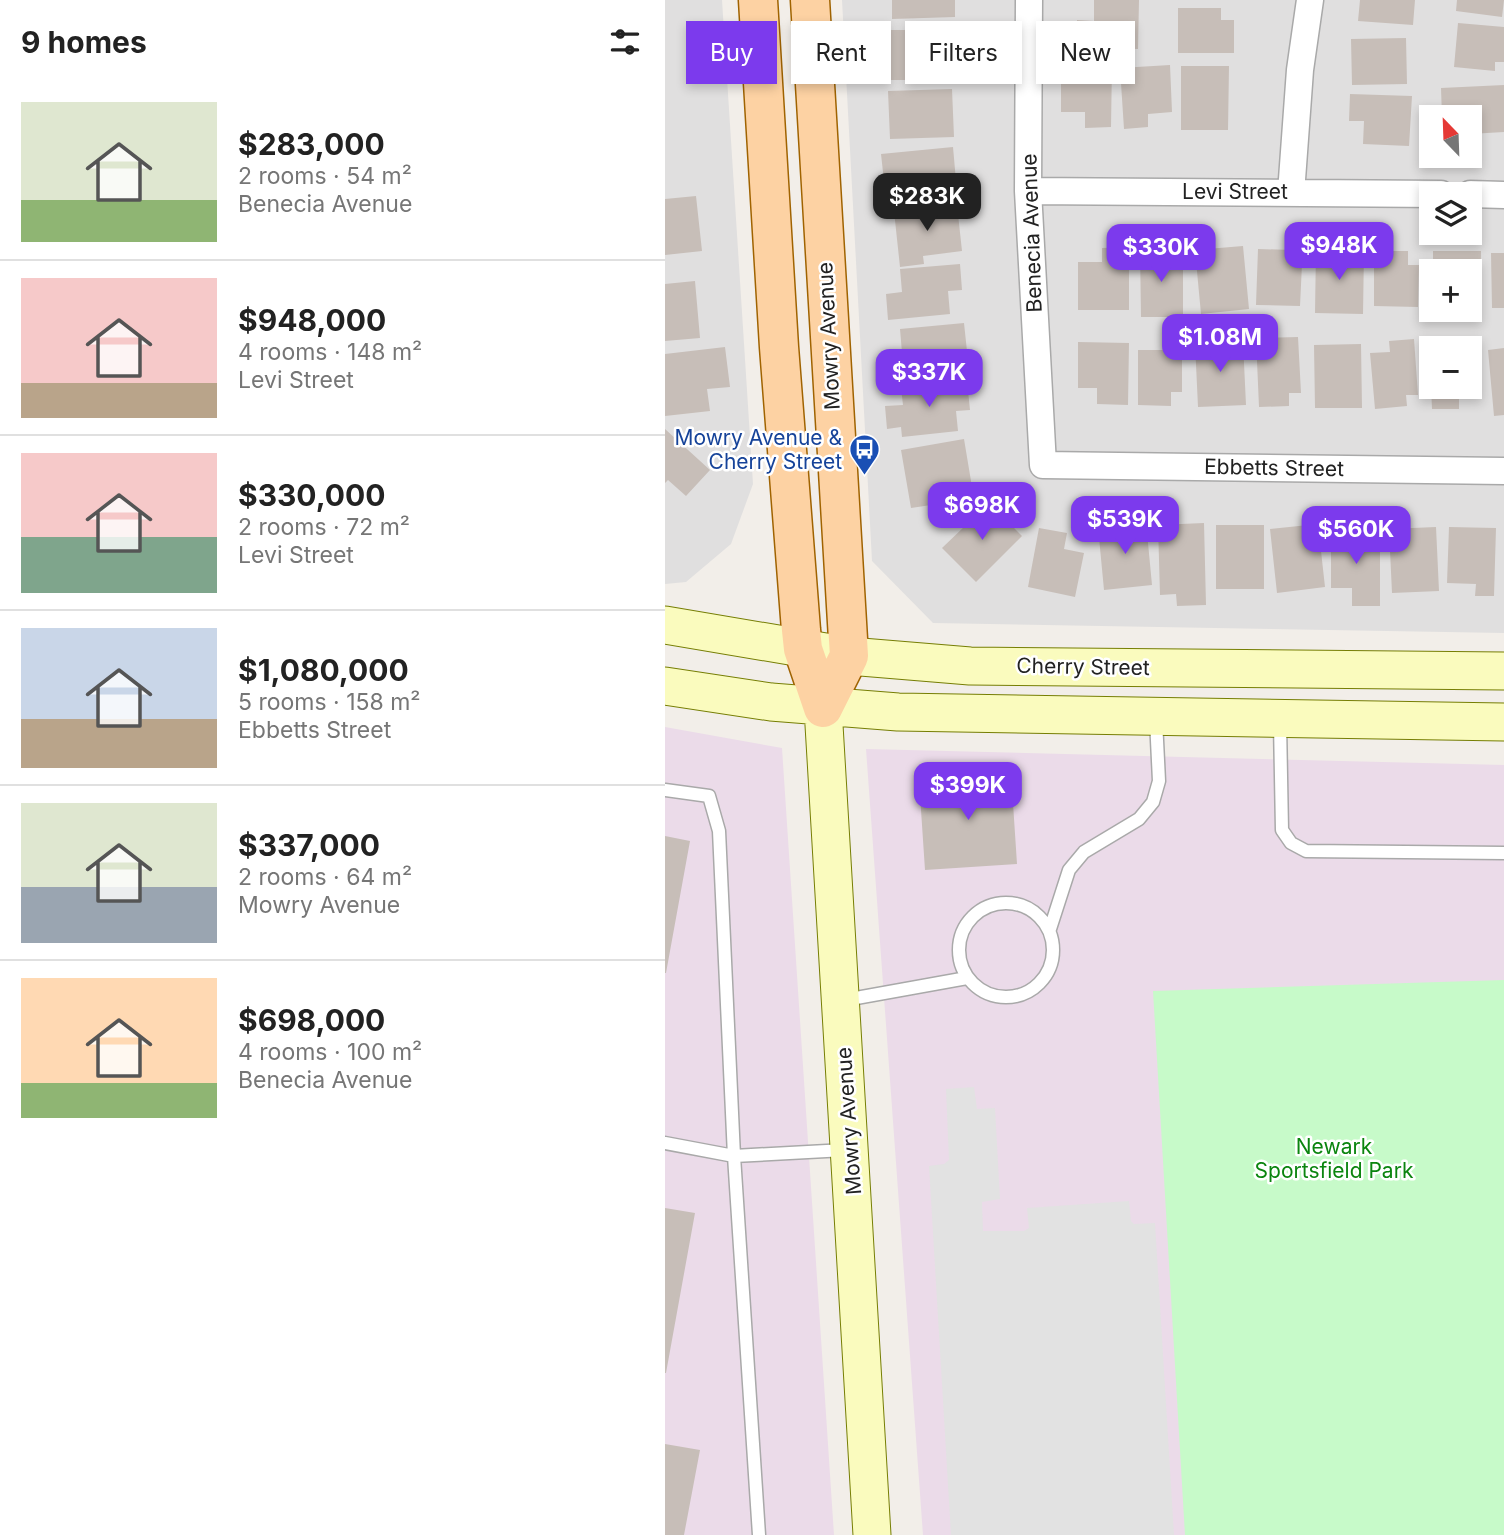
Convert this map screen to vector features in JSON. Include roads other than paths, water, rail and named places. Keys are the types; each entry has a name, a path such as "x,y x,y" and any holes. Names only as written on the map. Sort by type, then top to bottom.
{"main road":[{"name":"Mowry Avenue","path":"758,0 779,347 803,649 823,708 873,1535"},
{"name":"Mowry Avenue","path":"810,0 849,656 823,708"},
{"name":"Cherry Street","path":"665,625 849,656 970,666 1504,671"},
{"path":"665,686 823,708 971,715 1504,722"}],"street":[{"name":"Benecia Avenue","path":"1029,0 1028,191 1043,465"},
{"path":"1291,193 1300,70 1310,0"},
{"name":"Levi Street","path":"1028,191 1419,194"},
{"path":"1482,194 1504,195"},
{"name":"Ebbetts Street","path":"1043,465 1504,471"}],"lane":[{"path":"1050,929 1069,870 1084,852 1139,819 1153,802 1159,781 1156,717"},
{"path":"1280,719 1282,830 1291,844 1305,850 1504,853"},
{"path":"665,790 709,796 719,831 734,1156 759,1535"},
{"path":"997,903 1013,903 1028,907 1041,916 1050,929 1054,944 1053,960 1047,975 1037,986 1023,994 1008,997 992,995 967,978 958,948 966,926 982,909 997,903"},
{"path":"841,1000 967,978"},
{"path":"665,1143 734,1156 850,1149"}],"place":[{"name":"Mowry Avenue & Cherry Street","path":"865,477"}],"park label":[{"name":"Newark Sportsfield Park","path":"1334,1159"}]}
